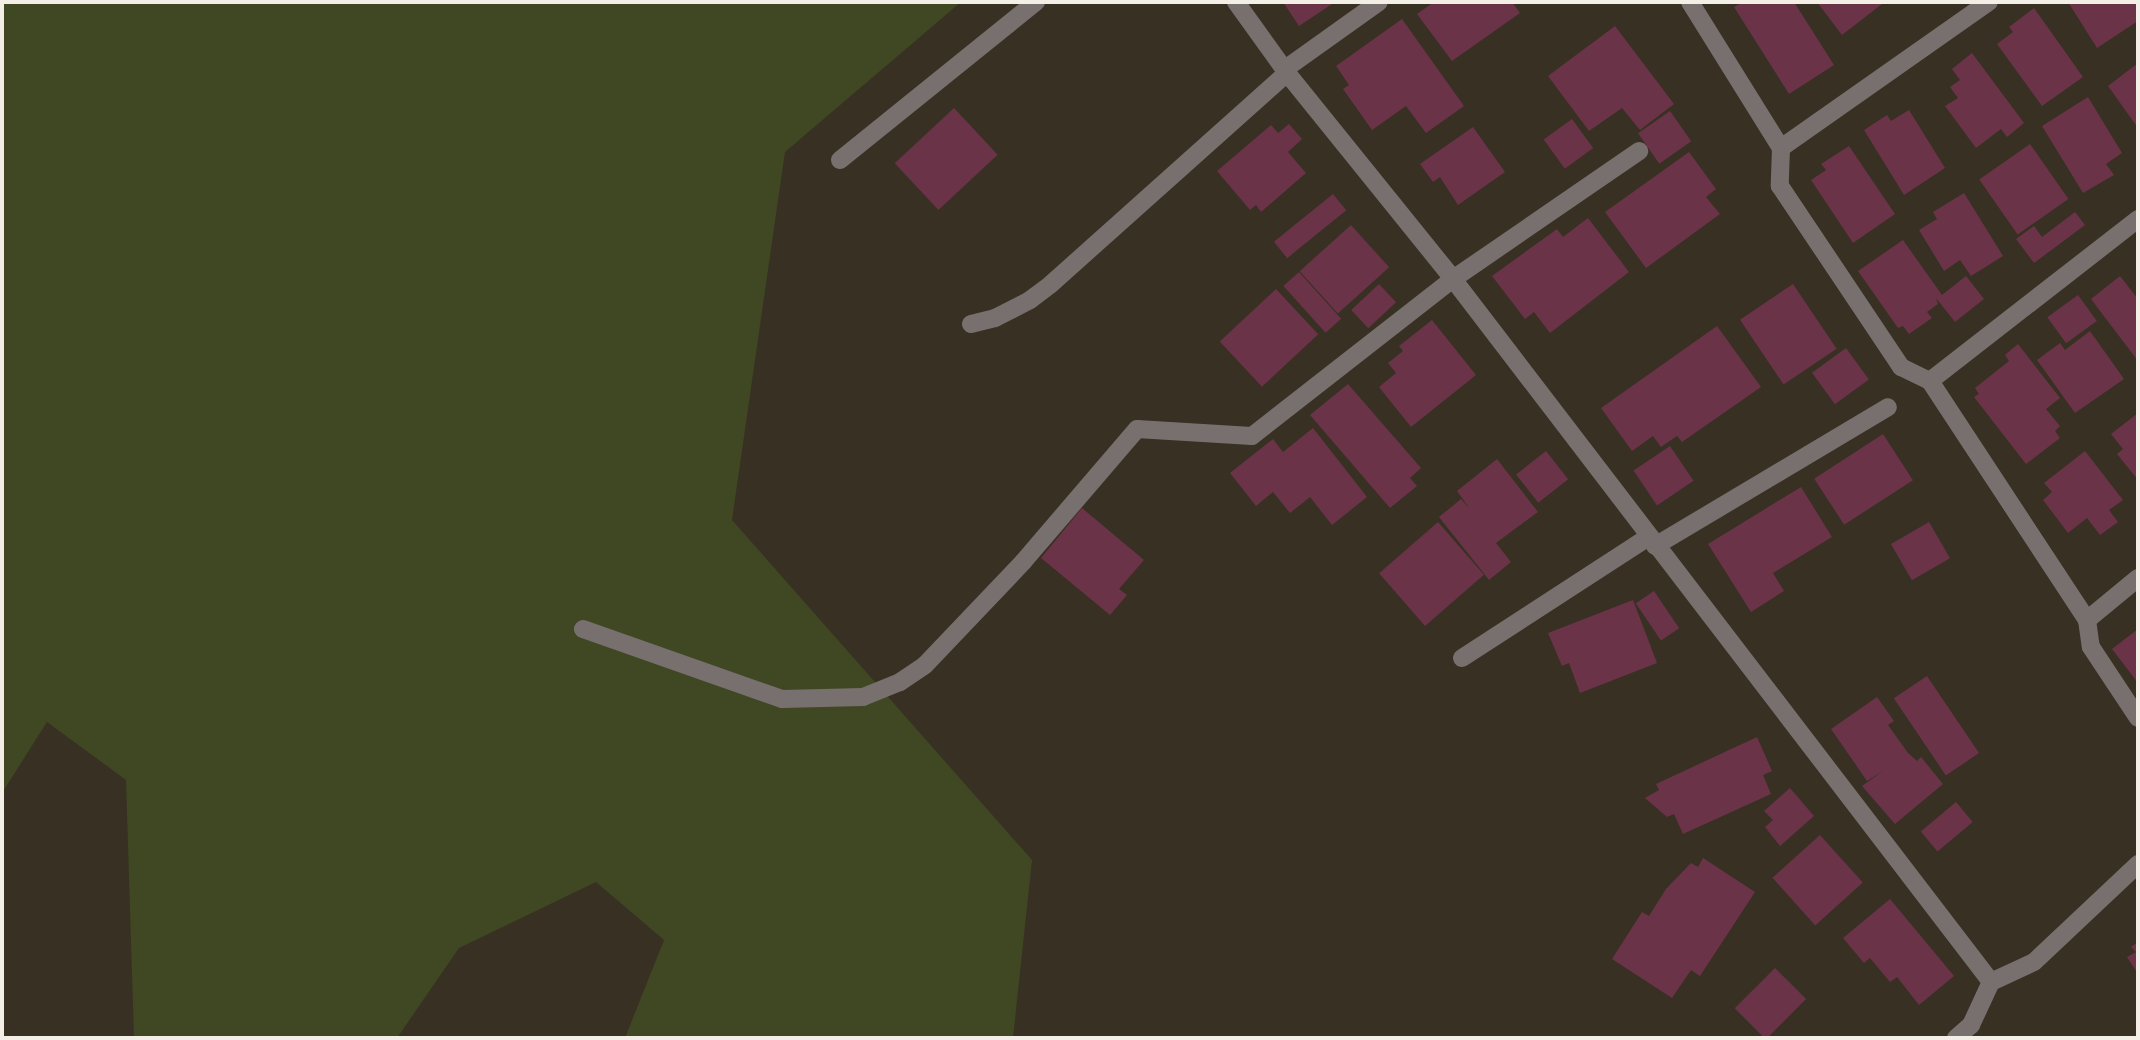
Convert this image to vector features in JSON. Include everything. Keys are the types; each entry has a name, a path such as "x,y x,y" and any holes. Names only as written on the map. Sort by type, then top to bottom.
{"street":[{"path":"840,160 1036,2"},
{"path":"1236,2 1286,71 1452,279 1991,982"},
{"path":"971,324 995,318 1030,300 1051,284 1254,98 1379,2"},
{"path":"1690,2 1781,148 1780,186 1901,368 1930,381 2087,620 2091,647 2138,718"},
{"path":"1781,148 1989,2"},
{"path":"583,629 782,699 863,697 900,682 925,665 1023,562 1137,429 1252,436 1452,279 1639,151"},
{"path":"1930,381 2138,219"},
{"path":"1462,658 1651,542 1888,407"},
{"path":"2087,620 2138,578"},
{"path":"1956,1038 1971,1025 1991,982 2034,962 2138,864"}],"green space":[{"path":"2,2 961,2 785,152 732,520 1032,860 1013,1038 625,1038 664,940 596,882 459,948 397,1038 134,1038 126,780 47,722 2,793"}],"building":[{"path":"1283,2 1335,2 1299,26"},
{"path":"1434,2 1512,2 1520,13 1452,61 1417,14"},
{"path":"1743,2 1794,2 1834,65 1789,94 1734,7"},
{"path":"1817,2 1880,2 1882,4 1842,35"},
{"path":"2068,2 2138,2 2138,21 2097,48"},
{"path":"2034,8 2083,77 2042,106 1997,44 2013,32 2009,27"},
{"path":"1402,19 1464,106 1426,133 1406,106 1372,130 1343,89 1349,85 1336,66"},
{"path":"1615,26 1674,104 1640,130 1622,108 1589,131 1548,76"},
{"path":"1972,53 2024,123 2007,137 2001,129 1976,148 1945,106 1958,98 1950,87 1960,80 1952,69"},
{"path":"2138,63 2138,128 2108,86"},
{"path":"2088,97 2122,153 2106,164 2114,175 2083,193 2042,126"},
{"path":"954,108 998,155 938,210 895,163"},
{"path":"1909,110 1945,168 1904,195 1864,130 1887,115 1891,121"},
{"path":"1670,111 1691,141 1659,164 1638,133"},
{"path":"1572,119 1593,148 1565,169 1544,140"},
{"path":"1289,124 1302,139 1288,152 1306,173 1261,212 1256,205 1250,210 1217,171 1271,125 1278,133"},
{"path":"1473,127 1505,172 1458,205 1440,177 1433,182 1420,164"},
{"path":"2030,144 2068,199 2018,234 1979,180"},
{"path":"1849,146 1895,214 1853,243 1811,180 1826,170 1821,164"},
{"path":"1689,152 1716,189 1706,197 1720,214 1646,268 1605,212"},
{"path":"1964,193 2003,256 1971,276 1960,260 1944,271 1919,230 1937,219 1933,212"},
{"path":"1333,194 1346,210 1287,258 1274,242"},
{"path":"2075,212 2085,225 2034,263 2016,239 2034,226 2042,237"},
{"path":"1588,218 1629,272 1550,333 1534,312 1525,319 1492,276 1557,229 1563,237"},
{"path":"1351,225 1389,267 1338,314 1300,271"},
{"path":"1903,240 1942,295 1966,276 1984,299 1955,322 1936,298 1938,304 1927,312 1932,318 1909,334 1903,326 1898,328 1858,271"},
{"path":"1299,272 1341,319 1326,333 1283,286"},
{"path":"2120,276 2138,299 2138,361 2091,299"},
{"path":"1379,284 1396,302 1368,328 1351,310"},
{"path":"1793,284 1837,349 1784,384 1740,320"},
{"path":"1276,289 1318,334 1262,387 1220,342"},
{"path":"2078,295 2097,321 2066,343 2047,317"},
{"path":"1432,320 1476,375 1411,427 1379,387 1396,373 1388,363 1403,351 1399,346"},
{"path":"1717,326 1761,387 1682,442 1677,436 1661,447 1653,436 1632,451 1601,408"},
{"path":"2090,331 2124,379 2075,413 2037,360 2060,343 2065,350"},
{"path":"2018,344 2060,398 2046,409 2060,426 2055,431 2060,438 2026,464 1974,397 1979,394 1975,388 2009,361 2005,355"},
{"path":"1846,348 1869,380 1835,404 1812,373"},
{"path":"1348,384 1421,468 1410,478 1417,486 1390,508 1310,415"},
{"path":"2138,413 2138,480 2117,454 2123,449 2111,434"},
{"path":"1313,428 1367,497 1332,525 1310,497 1290,513 1273,492 1256,506 1230,473 1273,439 1283,452"},
{"path":"1883,434 1913,480 1844,525 1814,479"},
{"path":"1670,446 1693,481 1657,505 1634,471"},
{"path":"1546,451 1568,479 1538,503 1516,474"},
{"path":"2085,451 2123,500 2109,510 2118,522 2100,535 2087,518 2068,533 2043,500 2052,492 2044,483"},
{"path":"1497,459 1538,512 1496,543 1511,562 1489,580 1439,517 1461,499 1470,509 1457,491"},
{"path":"1801,487 1832,537 1773,573 1784,591 1751,612 1708,544"},
{"path":"1082,508 1144,560 1119,589 1127,595 1110,615 1041,558"},
{"path":"1438,522 1484,575 1425,626 1379,573"},
{"path":"1929,522 1950,558 1912,580 1891,544"},
{"path":"1654,591 1679,628 1661,641 1636,603"},
{"path":"1633,600 1657,663 1580,693 1569,663 1562,666 1548,633"},
{"path":"2138,629 2138,683 2112,649"},
{"path":"1927,676 1979,753 1946,775 1894,698"},
{"path":"1877,697 1894,721 1888,725 1908,753 1917,761 1921,757 1943,784 1895,824 1862,786 1883,771 1867,781 1831,729"},
{"path":"1757,737 1772,771 1763,775 1771,794 1683,834 1674,814 1667,817 1645,798 1659,790 1656,784"},
{"path":"1790,788 1814,816 1780,846 1765,827 1773,820 1764,811"},
{"path":"1956,802 1973,822 1937,851 1921,832"},
{"path":"1820,835 1863,883 1815,925 1772,878"},
{"path":"1703,858 1755,892 1700,976 1691,970 1672,998 1612,959 1642,912 1649,916 1666,889 1691,863 1698,867"},
{"path":"1890,899 1954,976 1919,1005 1897,977 1890,982 1870,958 1864,963 1843,938"},
{"path":"2138,942 2138,974 2127,957 2136,952 2131,947"},
{"path":"1775,968 1806,999 1767,1038 1735,1008"}]}
